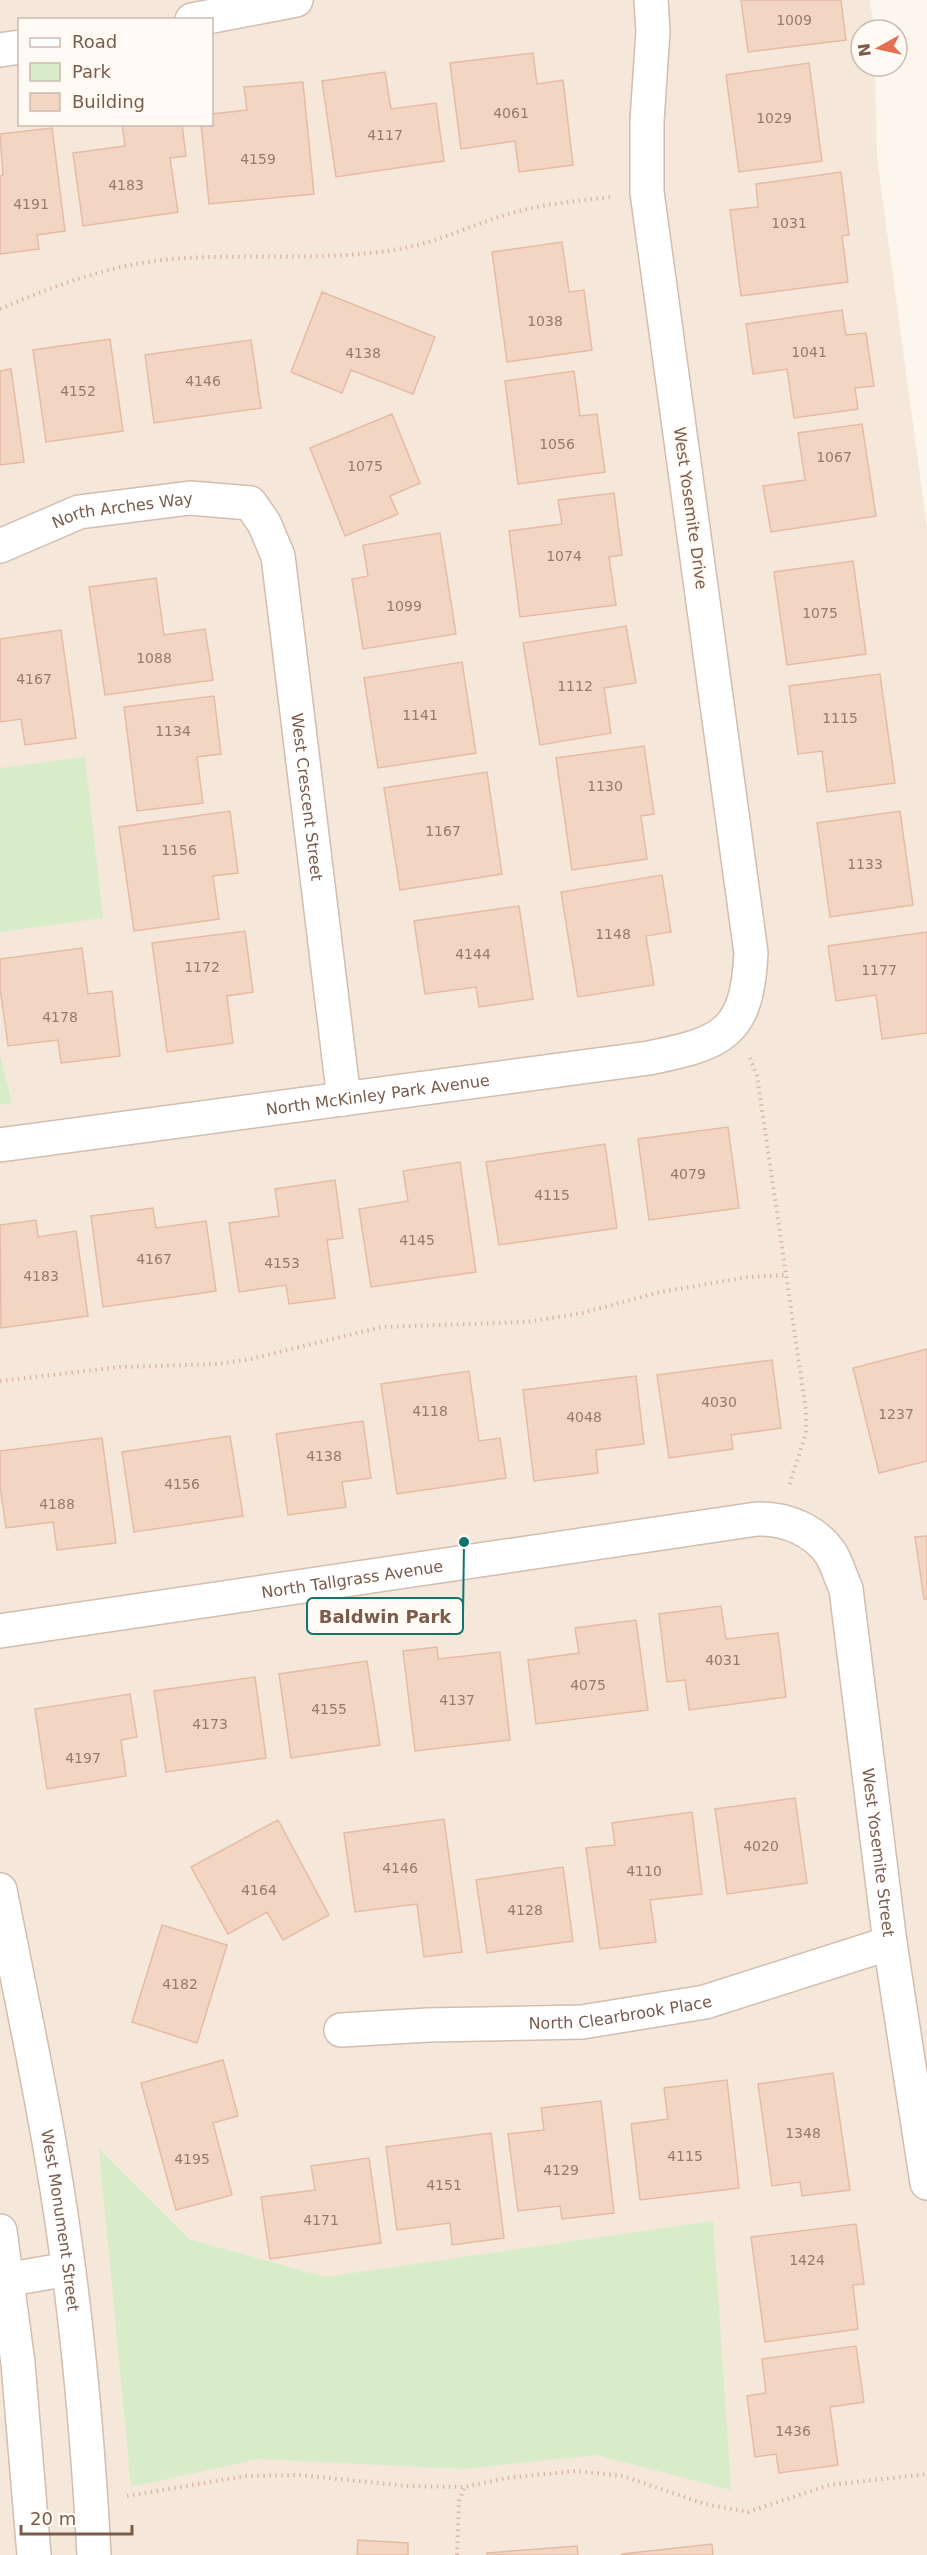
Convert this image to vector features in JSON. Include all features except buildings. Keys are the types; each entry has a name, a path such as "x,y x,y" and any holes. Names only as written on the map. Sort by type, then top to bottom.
{"street":[{"path":"198,18 229,7 296,0"},
{"name":"West Yosemite Drive","path":"651,0 653,31 647,121 647,192 751,953 750,982 740,1013"},
{"path":"0,51 18,47"},
{"name":"North Arches Way","path":"0,546 79,512 190,498 250,503"},
{"name":"West Crescent Street","path":"250,503 264,523 278,556 344,1099"},
{"name":"North McKinley Park Avenue","path":"0,1145 649,1058 697,1048 727,1031 740,1013"},
{"name":"North Tallgrass Avenue","path":"0,1631 757,1519 778,1519 809,1532"},
{"name":"West Yosemite Street","path":"809,1532 831,1554 846,1589 890,1943 927,2183"},
{"name":"West Monument Street","path":"0,1890 51,2154 68,2269 92,2503 94,2555"},
{"name":"North Clearbrook Place","path":"341,2030 428,2025 582,2022 705,2002 890,1943"},
{"path":"0,2231 4,2280 18,2363 34,2555"},
{"path":"4,2280 68,2269"}],"path":[{"path":"0,309 78,278 125,266 186,258 310,256 401,249 427,243 527,208 647,192"},
{"path":"749,1055 757,1076 806,1411 806,1433 778,1519"},
{"path":"0,1381 120,1366 218,1364 251,1359 381,1327 527,1322 582,1313 660,1292 748,1277 785,1275"},
{"path":"92,2503 246,2476 299,2475 408,2486 465,2487 506,2478 576,2471 603,2473 640,2481 715,2507 748,2512 829,2485 927,2474"},
{"path":"457,2555 459,2501 465,2487"}],"shaded area":[{"path":"0,0 870,0 872,18 849,18 849,78 875,78 877,157 927,528 927,2555 0,2555"}],"green space":[{"path":"85,757 103,918 0,932 0,768"},
{"path":"0,1054 12,1103 0,1105"},
{"path":"99,2149 189,2239 325,2277 713,2221 731,2490 596,2455 464,2469 258,2459 131,2487"}],"place":[{"name":"Baldwin Park","path":"464,1542"}]}
